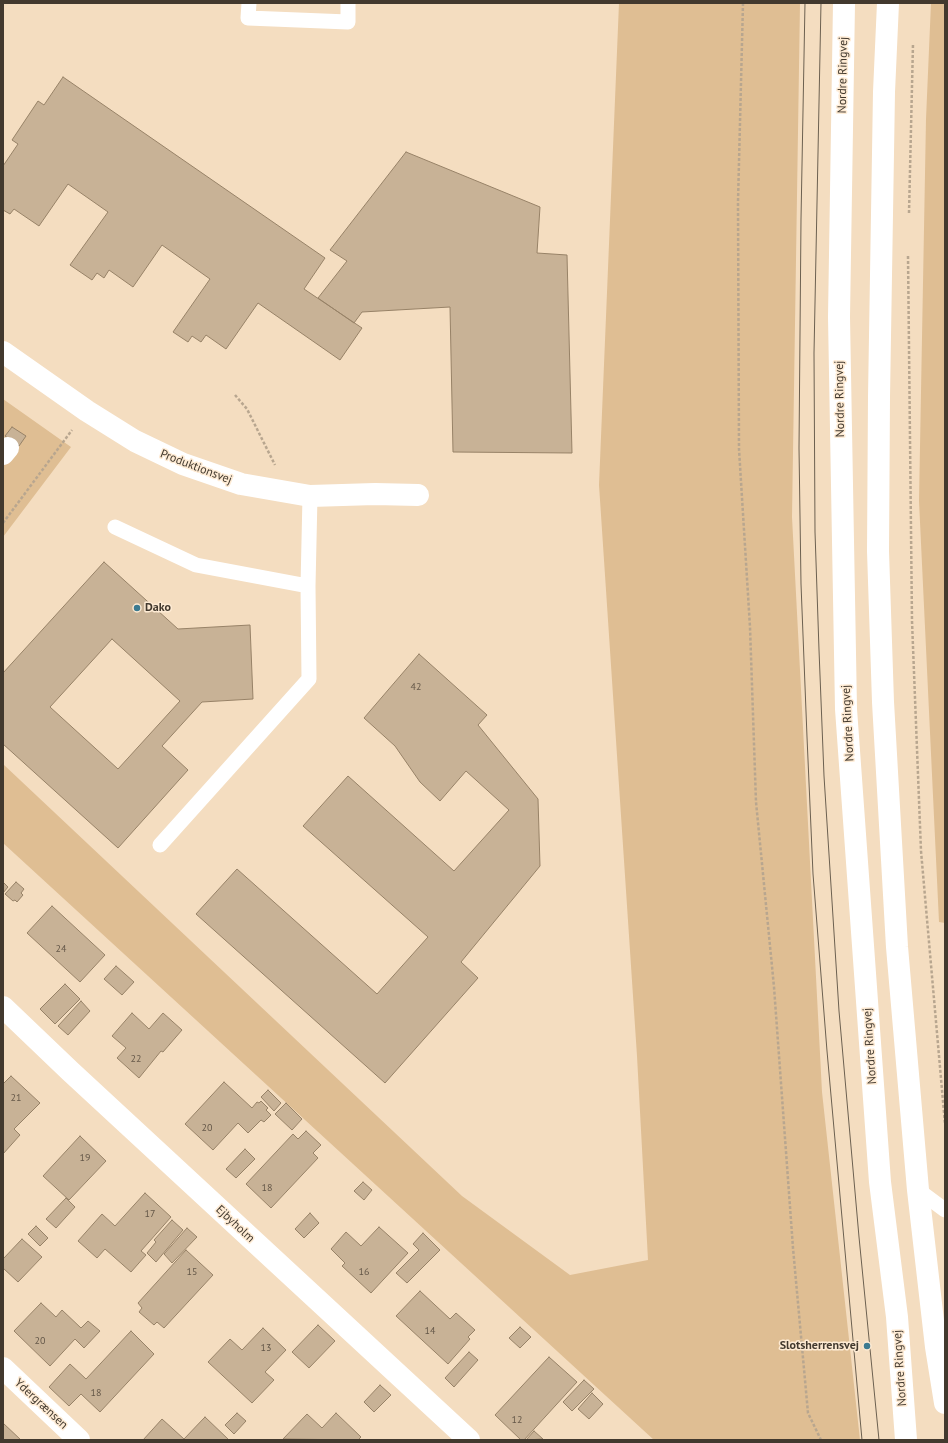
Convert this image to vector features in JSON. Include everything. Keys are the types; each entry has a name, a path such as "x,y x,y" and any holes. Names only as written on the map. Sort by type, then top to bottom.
{"main road":[{"name":"Nordre Ringvej","path":"844,3 839,317 846,709 880,1182 897,1317 906,1440"},
{"path":"888,3 884,100 879,390 878,551 883,702 897,947 918,1190 936,1347 945,1403"},
{"name":"Produktionsvej","path":"3,352 135,442 183,464 241,484 310,496 375,494 418,495"},
{"name":"Ejbyholm","path":"3,1007 87,1087 469,1440"},
{"name":"Ydergrænsen","path":"3,1368 79,1440"}],"lane":[{"path":"249,3 248,18 348,22 348,3"},
{"path":"160,845 309,679 308,586 310,496"},
{"path":"115,527 196,565 308,586"},
{"path":"918,1190 945,1210"}],"path":[{"path":"743,3 738,202 740,449 750,627 756,802 774,987 792,1248 807,1405 808,1413 821,1440"},
{"path":"908,216 913,42"},
{"path":"908,256 912,621 921,851 945,1124"},
{"path":"235,395 247,409 280,476 279,491"},
{"path":"3,524 87,410"}],"shaded area":[{"path":"619,3 800,3 792,517 822,1092 860,1440 654,1440 3,843 3,764 462,1196 570,1275 648,1260 637,1056 599,485"},
{"path":"931,3 945,3 945,923 939,922 919,501 926,119"},
{"path":"3,399 71,447 3,537"}],"building":[{"path":"63,77 325,258 304,289 362,328 340,360 258,303 226,349 206,335 201,342 192,336 188,342 173,332 210,279 162,245 133,287 109,270 104,278 97,273 92,280 70,265 108,212 68,184 39,226 14,209 10,214 3,210 3,166 18,144 12,140 38,101 44,105"},
{"path":"406,152 540,207 537,253 567,255 572,453 453,452 450,307 362,312 354,323 318,298 347,261 330,250"},
{"path":"12,427 26,436 19,446 5,436"},
{"path":"104,562 178,629 250,625 253,699 202,702 162,746 188,770 118,848 3,744 3,673","holes":["112,639 180,701 118,769 50,707"]},
{"path":"419,654 487,715 478,725 538,799 540,866 461,962 478,978 385,1083 196,914 237,869 377,994 428,937 303,826 348,776 454,871 509,810 466,771 440,801 420,782 395,746 364,718"},
{"path":"3,882 8,887 3,893"},
{"path":"16,882 24,889 21,893 23,895 17,902 15,900 13,901 5,894"},
{"path":"52,906 105,955 80,982 27,933"},
{"path":"116,966 134,982 122,995 104,979"},
{"path":"65,984 80,999 55,1024 40,1009"},
{"path":"81,1001 90,1011 68,1035 58,1026"},
{"path":"132,1013 149,1029 163,1013 182,1030 163,1052 161,1051 139,1078 117,1058 126,1048 112,1036"},
{"path":"11,1076 40,1103 14,1129 20,1135 3,1154 3,1084"},
{"path":"224,1082 252,1108 257,1102 259,1103 261,1101 268,1108 266,1110 271,1115 264,1122 261,1120 248,1133 238,1123 213,1150 185,1124"},
{"path":"268,1090 281,1103 274,1111 261,1097"},
{"path":"286,1103 302,1119 292,1130 275,1114"},
{"path":"306,1131 321,1145 313,1153 318,1158 271,1208 246,1184 293,1134 298,1139"},
{"path":"80,1136 106,1161 69,1200 43,1176"},
{"path":"245,1149 255,1159 236,1178 226,1169"},
{"path":"363,1182 372,1190 364,1200 354,1191"},
{"path":"145,1193 171,1217 141,1251 146,1255 131,1272 105,1249 97,1258 78,1241 102,1214 115,1226"},
{"path":"66,1198 75,1207 56,1228 46,1219"},
{"path":"310,1213 319,1223 304,1238 295,1229"},
{"path":"172,1220 183,1230 156,1262 147,1253 156,1242 154,1240"},
{"path":"36,1226 48,1238 40,1246 28,1234"},
{"path":"379,1227 408,1253 371,1293 342,1266 345,1263 331,1249 346,1232 361,1246"},
{"path":"187,1228 197,1237 172,1263 164,1254"},
{"path":"423,1233 440,1250 407,1283 396,1273 419,1250 413,1244"},
{"path":"22,1239 42,1257 18,1282 3,1268 3,1259"},
{"path":"186,1250 213,1275 164,1328 157,1322 154,1325 139,1312 142,1308 138,1303"},
{"path":"420,1291 450,1319 456,1313 475,1330 468,1337 470,1339 448,1364 396,1316"},
{"path":"41,1303 56,1317 62,1310 81,1328 88,1321 100,1331 84,1348 75,1339 50,1366 14,1331"},
{"path":"318,1325 335,1341 309,1368 292,1352"},
{"path":"520,1327 531,1337 520,1348 509,1338"},
{"path":"263,1328 286,1350 265,1372 274,1380 252,1403 208,1362 230,1339 242,1350"},
{"path":"131,1331 154,1354 100,1412 81,1394 69,1406 49,1387 70,1364 86,1379"},
{"path":"469,1352 478,1360 454,1387 445,1378"},
{"path":"549,1357 577,1382 524,1440 521,1440 495,1415"},
{"path":"584,1380 594,1389 572,1411 563,1402"},
{"path":"380,1385 391,1395 374,1412 364,1402"},
{"path":"592,1393 603,1404 589,1419 578,1409"},
{"path":"237,1413 246,1421 234,1434 225,1425"},
{"path":"336,1413 361,1437 358,1440 283,1439 307,1414 322,1428"},
{"path":"205,1417 229,1440 143,1440 162,1419 184,1439"},
{"path":"3,1423 21,1440 3,1440"},
{"path":"534,1431 543,1439 526,1440"}],"tram line":[{"path":"805,3 799,448 801,584 807,737 813,874 827,1051 862,1440"},
{"path":"821,3 814,353 815,532 824,776 839,1011 879,1440"}],"place":[{"name":"Dako","path":"137,608"},
{"name":"Slotsherrensvej","path":"867,1346"}]}
